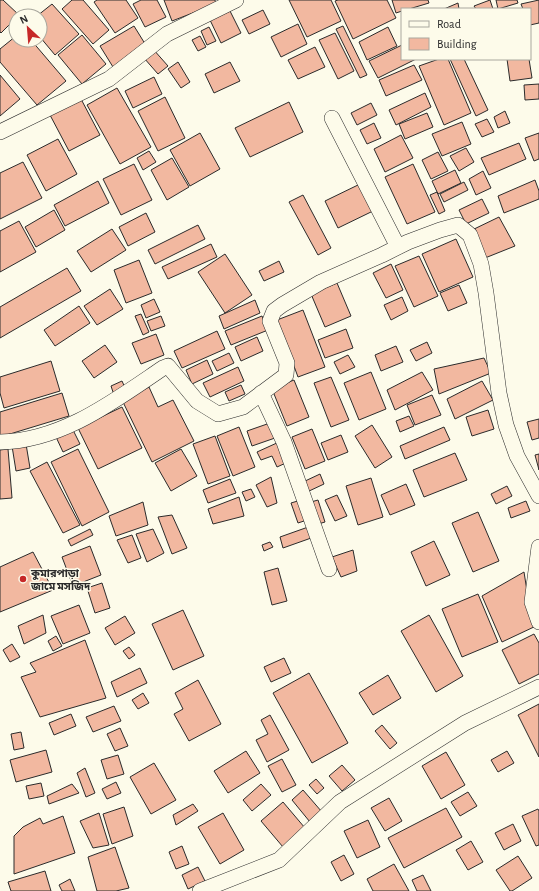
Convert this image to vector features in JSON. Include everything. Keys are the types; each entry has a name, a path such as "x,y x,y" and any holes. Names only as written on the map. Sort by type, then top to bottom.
{"street":[{"path":"0,132 109,79 167,34 236,0"},
{"path":"332,118 398,247"},
{"path":"0,442 21,441 49,434 74,423 108,405 162,368 168,366 197,401 218,414 243,407 286,375 287,363 270,321 274,311 321,282 408,242 458,225 472,238 481,264 499,393 506,425 517,456 539,496"},
{"path":"261,393 284,442 329,569"},
{"path":"539,547 532,602 539,622"},
{"path":"200,891 279,860 340,802 465,723 539,688"}],"building":[{"path":"0,0 3,0 12,8 8,8 8,26 1,33"},
{"path":"72,0 83,0 109,30 93,44 62,9"},
{"path":"97,0 126,0 138,18 115,33 94,2"},
{"path":"141,0 157,0 166,17 145,27 133,4"},
{"path":"164,0 215,0 216,4 172,21"},
{"path":"289,0 331,0 341,21 307,37"},
{"path":"387,0 396,18 353,39 335,1"},
{"path":"392,0 428,0 429,3 412,8 401,8 401,11 396,13"},
{"path":"490,0 493,8 475,8 474,6"},
{"path":"496,0 517,0 518,3 501,8 498,8"},
{"path":"539,0 539,23 531,25 531,8 523,8 521,4"},
{"path":"458,3 459,8 446,8"},
{"path":"52,4 79,34 55,55 48,47 47,8"},
{"path":"263,10 270,24 249,34 242,20"},
{"path":"230,11 241,33 221,43 210,20"},
{"path":"298,24 307,44 281,57 271,37"},
{"path":"134,26 147,47 113,67 100,46"},
{"path":"343,26 367,75 360,78 336,29"},
{"path":"209,27 216,41 207,45 201,31"},
{"path":"388,27 397,46 367,60 359,42"},
{"path":"335,33 354,71 338,79 319,40"},
{"path":"82,35 106,64 82,84 58,55"},
{"path":"200,36 206,47 198,51 192,40"},
{"path":"8,42 8,48 38,48 66,81 37,105 0,62 0,49"},
{"path":"401,45 401,60 414,60 378,78 369,61"},
{"path":"315,47 325,67 298,79 288,60"},
{"path":"153,49 168,66 158,74 144,58"},
{"path":"436,60 448,60 471,113 444,125 419,66"},
{"path":"450,60 464,60 488,110 476,116"},
{"path":"507,60 529,60 532,78 510,81"},
{"path":"178,62 190,82 181,88 168,69"},
{"path":"230,62 240,81 214,93 205,74"},
{"path":"414,65 422,80 386,96 379,80"},
{"path":"0,75 20,99 0,116"},
{"path":"154,77 162,94 133,108 125,91"},
{"path":"539,84 539,99 525,100 524,85"},
{"path":"117,88 151,147 120,164 87,105"},
{"path":"425,93 431,107 396,125 389,110"},
{"path":"165,97 185,138 158,151 138,111"},
{"path":"81,99 100,135 69,151 50,115"},
{"path":"289,102 303,132 250,157 235,128"},
{"path":"371,103 377,115 357,125 351,113"},
{"path":"505,111 510,123 498,128 494,117"},
{"path":"427,113 433,127 405,139 399,124"},
{"path":"487,119 494,132 482,137 475,124"},
{"path":"462,122 471,144 442,156 432,134"},
{"path":"374,123 381,138 367,144 360,130"},
{"path":"200,133 220,169 190,186 170,150"},
{"path":"539,133 539,159 534,161 525,138"},
{"path":"401,135 413,158 385,172 374,149"},
{"path":"58,139 77,174 46,191 27,155"},
{"path":"519,143 526,159 489,175 481,158"},
{"path":"466,148 474,162 459,171 450,156"},
{"path":"149,151 156,162 143,170 137,158"},
{"path":"438,152 448,171 431,179 422,160"},
{"path":"172,158 189,187 167,200 151,170"},
{"path":"23,162 42,198 0,219 0,173"},
{"path":"134,164 152,200 121,215 103,179"},
{"path":"413,164 435,212 407,224 385,177"},
{"path":"455,170 461,183 438,194 432,181"},
{"path":"483,171 491,188 476,195 469,179"},
{"path":"535,180 539,191 539,199 504,213 498,196"},
{"path":"98,181 109,203 65,226 54,205"},
{"path":"464,182 468,190 444,202 440,194"},
{"path":"360,184 373,211 338,228 325,201"},
{"path":"437,192 445,211 439,214 430,195"},
{"path":"303,195 331,248 318,255 289,202"},
{"path":"482,199 489,213 466,224 459,210"},
{"path":"54,210 65,230 36,247 25,227"},
{"path":"146,213 155,232 128,246 119,227"},
{"path":"499,217 515,246 485,258 470,231"},
{"path":"19,221 36,252 0,272 0,231"},
{"path":"198,225 205,239 155,264 148,250"},
{"path":"112,229 126,250 91,272 77,251"},
{"path":"456,239 473,277 439,292 422,254"},
{"path":"211,244 217,257 168,279 162,267"},
{"path":"225,254 252,295 225,313 198,272"},
{"path":"419,256 438,296 414,307 395,266"},
{"path":"139,260 152,293 126,303 114,270"},
{"path":"279,261 284,272 264,281 259,271"},
{"path":"391,264 403,290 386,298 373,273"},
{"path":"67,268 81,291 0,338 0,307"},
{"path":"337,283 351,316 325,327 311,294"},
{"path":"459,285 467,303 448,311 440,293"},
{"path":"110,289 123,309 97,325 84,306"},
{"path":"402,297 408,311 391,320 384,305"},
{"path":"154,299 160,312 146,318 141,305"},
{"path":"255,300 260,313 224,329 219,316"},
{"path":"79,306 90,323 55,346 44,330"},
{"path":"303,310 325,367 298,377 277,320"},
{"path":"141,314 149,332 143,335 135,316"},
{"path":"161,316 165,326 151,331 147,321"},
{"path":"262,316 268,330 231,345 225,331"},
{"path":"346,329 353,348 325,358 318,340"},
{"path":"217,331 225,349 182,368 174,351"},
{"path":"156,334 164,355 141,364 132,343"},
{"path":"257,337 263,351 241,361 235,347"},
{"path":"427,342 432,353 416,361 410,350"},
{"path":"105,345 117,362 94,378 82,361"},
{"path":"396,346 403,362 381,371 375,355"},
{"path":"229,353 234,363 217,371 212,361"},
{"path":"348,355 355,367 340,374 334,362"},
{"path":"484,358 491,373 439,394 434,369"},
{"path":"207,360 213,374 192,384 186,370"},
{"path":"51,361 60,391 4,408 0,393 0,377"},
{"path":"238,367 244,381 210,397 203,383"},
{"path":"371,372 386,409 359,420 344,383"},
{"path":"422,372 433,390 395,410 387,390"},
{"path":"331,377 349,420 331,427 314,383"},
{"path":"294,380 309,417 287,426 272,389"},
{"path":"122,381 126,390 114,395 111,386"},
{"path":"482,381 493,400 455,419 447,399"},
{"path":"241,385 245,394 229,401 225,392"},
{"path":"149,387 158,407 173,400 194,441 152,462 122,400"},
{"path":"62,393 69,416 0,437 0,412"},
{"path":"432,395 441,415 415,425 407,405"},
{"path":"122,407 142,448 98,469 78,428"},
{"path":"488,410 494,429 472,436 466,417"},
{"path":"409,416 414,426 400,432 396,421"},
{"path":"539,419 539,438 532,440 527,422"},
{"path":"270,423 275,438 252,446 247,431"},
{"path":"372,425 392,457 375,468 355,436"},
{"path":"239,427 255,467 233,476 217,436"},
{"path":"444,427 450,440 405,459 400,446"},
{"path":"312,429 325,461 305,469 292,437"},
{"path":"73,430 80,444 63,452 56,437"},
{"path":"341,435 348,452 328,460 321,443"},
{"path":"215,436 230,476 208,484 193,444"},
{"path":"279,442 288,462 277,467 272,456 261,460 257,452"},
{"path":"26,444 30,468 16,471 12,446"},
{"path":"8,449 12,498 0,499 0,450"},
{"path":"78,449 109,512 82,526 51,462"},
{"path":"181,449 197,476 171,491 155,463"},
{"path":"455,453 467,480 424,497 413,470"},
{"path":"539,454 539,470 535,455"},
{"path":"47,462 80,525 63,533 30,471"},
{"path":"320,474 324,484 307,492 303,482"},
{"path":"271,477 277,503 267,507 256,485"},
{"path":"371,478 383,517 358,525 346,486"},
{"path":"230,479 236,493 208,503 203,490"},
{"path":"406,484 415,505 390,515 381,495"},
{"path":"507,486 512,496 496,504 491,494"},
{"path":"251,489 255,497 246,501 242,492"},
{"path":"337,495 347,516 335,521 325,500"},
{"path":"239,497 244,516 213,524 208,509"},
{"path":"301,500 307,520 298,523 291,503"},
{"path":"318,500 325,522 318,524 311,502"},
{"path":"526,501 530,511 511,518 508,508"},
{"path":"143,502 148,525 116,536 109,516"},
{"path":"478,512 499,561 473,572 452,523"},
{"path":"172,515 187,548 172,554 158,517"},
{"path":"311,526 314,537 283,548 280,537"},
{"path":"90,529 93,535 71,546 68,540"},
{"path":"153,529 164,553 147,562 136,534"},
{"path":"132,535 141,558 128,563 117,540"},
{"path":"434,541 450,575 426,586 411,552"},
{"path":"270,542 273,547 264,551 262,545"},
{"path":"90,546 101,575 73,586 62,557"},
{"path":"353,550 357,571 341,577 332,557"},
{"name":"কুমারপাড়া জামে মসজিদ","path":"33,552 53,590 0,612 0,567"},
{"path":"278,568 287,601 272,605 264,572"},
{"path":"524,572 529,604 536,626 502,642 482,596"},
{"path":"102,583 110,608 95,613 87,588"},
{"path":"478,594 498,642 462,657 442,609"},
{"path":"79,605 90,633 63,644 51,616"},
{"path":"183,610 204,656 173,670 152,624"},
{"path":"43,615 46,633 24,644 18,626"},
{"path":"429,615 463,676 436,692 401,631"},
{"path":"125,616 135,633 115,645 105,628"},
{"path":"534,634 539,643 539,674 519,684 502,650"},
{"path":"56,636 62,646 53,651 48,641"},
{"path":"85,640 106,698 40,717 21,677 36,672 30,663"},
{"path":"12,644 20,657 10,662 3,650"},
{"path":"129,647 135,655 129,659 123,651"},
{"path":"284,658 291,673 271,682 264,667"},
{"path":"140,668 147,683 117,697 111,682"},
{"path":"309,673 348,743 312,763 273,693"},
{"path":"388,675 401,698 373,715 359,693"},
{"path":"198,680 221,724 189,741 174,714 183,709 175,693"},
{"path":"143,693 149,703 138,709 132,700"},
{"path":"539,704 539,757 518,715"},
{"path":"114,706 121,721 93,732 86,717"},
{"path":"71,714 76,726 54,735 49,723"},
{"path":"270,715 289,750 267,762 256,740 268,734 261,720"},
{"path":"382,725 397,743 390,749 375,731"},
{"path":"120,728 128,746 115,751 107,734"},
{"path":"21,732 24,748 14,750 11,734"},
{"path":"46,750 52,772 16,782 10,760"},
{"path":"246,751 260,773 228,793 214,771"},
{"path":"507,751 514,763 498,772 491,760"},
{"path":"446,752 465,785 441,799 422,766"},
{"path":"118,755 124,774 107,779 101,760"},
{"path":"282,759 296,785 282,792 268,766"},
{"path":"154,763 176,800 151,814 130,777"},
{"path":"342,765 355,780 342,791 329,776"},
{"path":"85,768 95,793 86,797 77,773"},
{"path":"316,779 324,788 317,794 309,785"},
{"path":"116,782 121,793 107,799 102,789"},
{"path":"41,783 44,796 29,799 26,786"},
{"path":"72,784 79,793 49,804 47,796"},
{"path":"261,784 271,795 252,811 243,800"},
{"path":"303,790 322,812 310,822 292,800"},
{"path":"468,792 477,806 460,816 451,802"},
{"path":"389,798 402,821 385,831 371,808"},
{"path":"283,802 305,828 283,847 261,821"},
{"path":"193,804 198,811 176,825 173,815"},
{"path":"124,807 133,836 112,844 103,814"},
{"path":"446,808 462,837 404,868 388,838"},
{"path":"538,809 539,845 536,846 522,816"},
{"path":"99,813 109,845 93,848 80,821"},
{"path":"223,813 244,850 220,864 198,827"},
{"path":"63,816 75,853 14,874 14,836 23,827 40,818 43,824"},
{"path":"368,820 380,847 357,858 344,831"},
{"path":"513,824 521,841 504,850 495,833"},
{"path":"471,841 483,862 468,870 456,850"},
{"path":"182,846 189,864 176,869 169,852"},
{"path":"115,847 129,888 116,891 97,891 88,857"},
{"path":"344,855 354,874 341,881 331,862"},
{"path":"518,856 532,878 510,891 496,870"},
{"path":"394,864 409,891 373,891 367,879"},
{"path":"198,867 205,881 188,889 182,875"},
{"path":"45,871 51,891 11,891 8,882"},
{"path":"423,875 431,891 417,891 412,880"},
{"path":"70,879 75,891 62,891 59,885"}],"place":[{"name":"কুমারপাড়া জামে মসজিদ","path":"23,579"}]}
